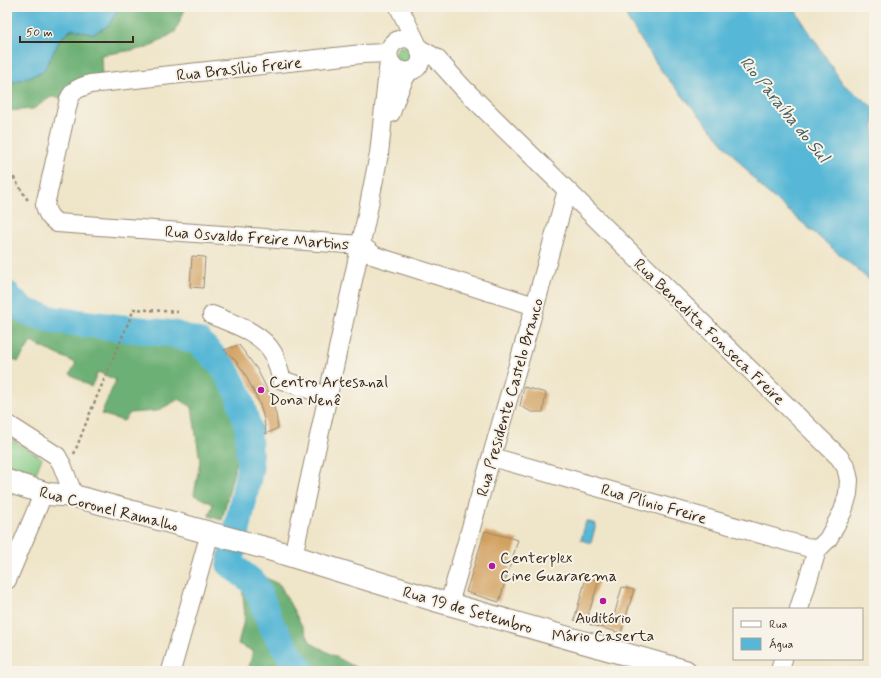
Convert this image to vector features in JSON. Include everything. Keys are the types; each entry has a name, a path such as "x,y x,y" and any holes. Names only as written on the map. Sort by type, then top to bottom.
{"main road":[{"name":"Rua Coronel Ramalho","path":"7,481 48,494 74,496 253,544"},
{"name":"Rua 19 de Setembro","path":"253,544 647,666 685,671"}],"street":[{"path":"293,556 361,245 379,154 389,53 394,19 392,7"},
{"path":"379,154 403,80 419,63 421,56 419,47 399,7"},
{"path":"389,53 396,40 404,38 411,40 436,58 463,88"},
{"path":"389,53 397,70 430,68 463,88"},
{"name":"Rua Brasílio Freire","path":"64,223 57,223 50,218 45,205 69,99 72,92 90,84 354,55 389,53"},
{"name":"Rua Benedita Fonseca Freire","path":"463,88 839,457 846,467 849,480 848,494 843,511 828,539 817,550 799,608"},
{"name":"Rua Presidente Castelo Branco","path":"449,604 536,306 567,190"},
{"name":"Rua Osvaldo Freire Martins","path":"64,223 361,245 375,256 536,306"},
{"path":"212,315 250,331 263,342 273,353 282,380 314,391"},
{"path":"7,424 57,456 74,496"},
{"name":"Rua Plínio Freire","path":"492,457 817,550"},
{"path":"7,580 40,504"},
{"path":"171,671 216,535"},
{"path":"780,671 783,660"}],"path":[{"path":"7,167 32,207"},
{"path":"74,456 90,413 134,309 179,312"}],"green space":[{"path":"120,7 186,7 175,32 147,48 101,55 102,75 64,98 51,97 33,109 7,111 7,84 43,72 61,38 72,29 108,26"},
{"path":"399,47 411,47 413,61 401,64 395,53"},
{"path":"7,310 22,320 69,334 123,336 182,344 212,366 231,399 237,429 237,459 222,520 209,516 213,504 194,495 200,461 192,407 179,399 157,411 130,413 124,421 101,414 116,380 98,372 91,387 70,374 76,363 31,342 18,362 7,356"},
{"path":"7,437 42,458 36,473 7,463"},
{"path":"266,578 280,585 311,643 362,671 248,671 253,651 238,644 245,616 242,585 262,585"}],"water":[{"path":"7,7 120,7 108,26 93,34 72,29 61,38 43,72 7,84"},
{"name":"Rio Paraíba do Sul","path":"623,7 793,7 843,84 874,108 874,284 762,188 663,73 628,20"},
{"path":"586,521 596,524 591,543 581,540"}],"building":[{"path":"192,256 205,257 203,288 190,287"},
{"name":"Centro Artesanal Dona Nenê","path":"239,345 257,369 270,395 276,414 278,428 266,434 264,419 259,402 244,372 236,361 224,350"},
{"path":"524,387 546,393 543,412 532,412 520,406"},
{"name":"Centerplex Cine Guararema","path":"485,531 518,540 499,602 466,592"},
{"path":"586,578 599,580 588,616 612,623 622,587 634,590 621,633 574,620"}],"waterway":[{"path":"7,294 10,299 27,312 55,320 173,334 199,342 223,366 238,393 248,428 250,468 230,564 255,584 272,626 302,671"}],"place":[{"name":"Centro Artesanal Dona Nenê","path":"261,390"},
{"name":"Centerplex Cine Guararema","path":"492,566"},
{"name":"Auditório Mário Caserta","path":"603,601"}]}
